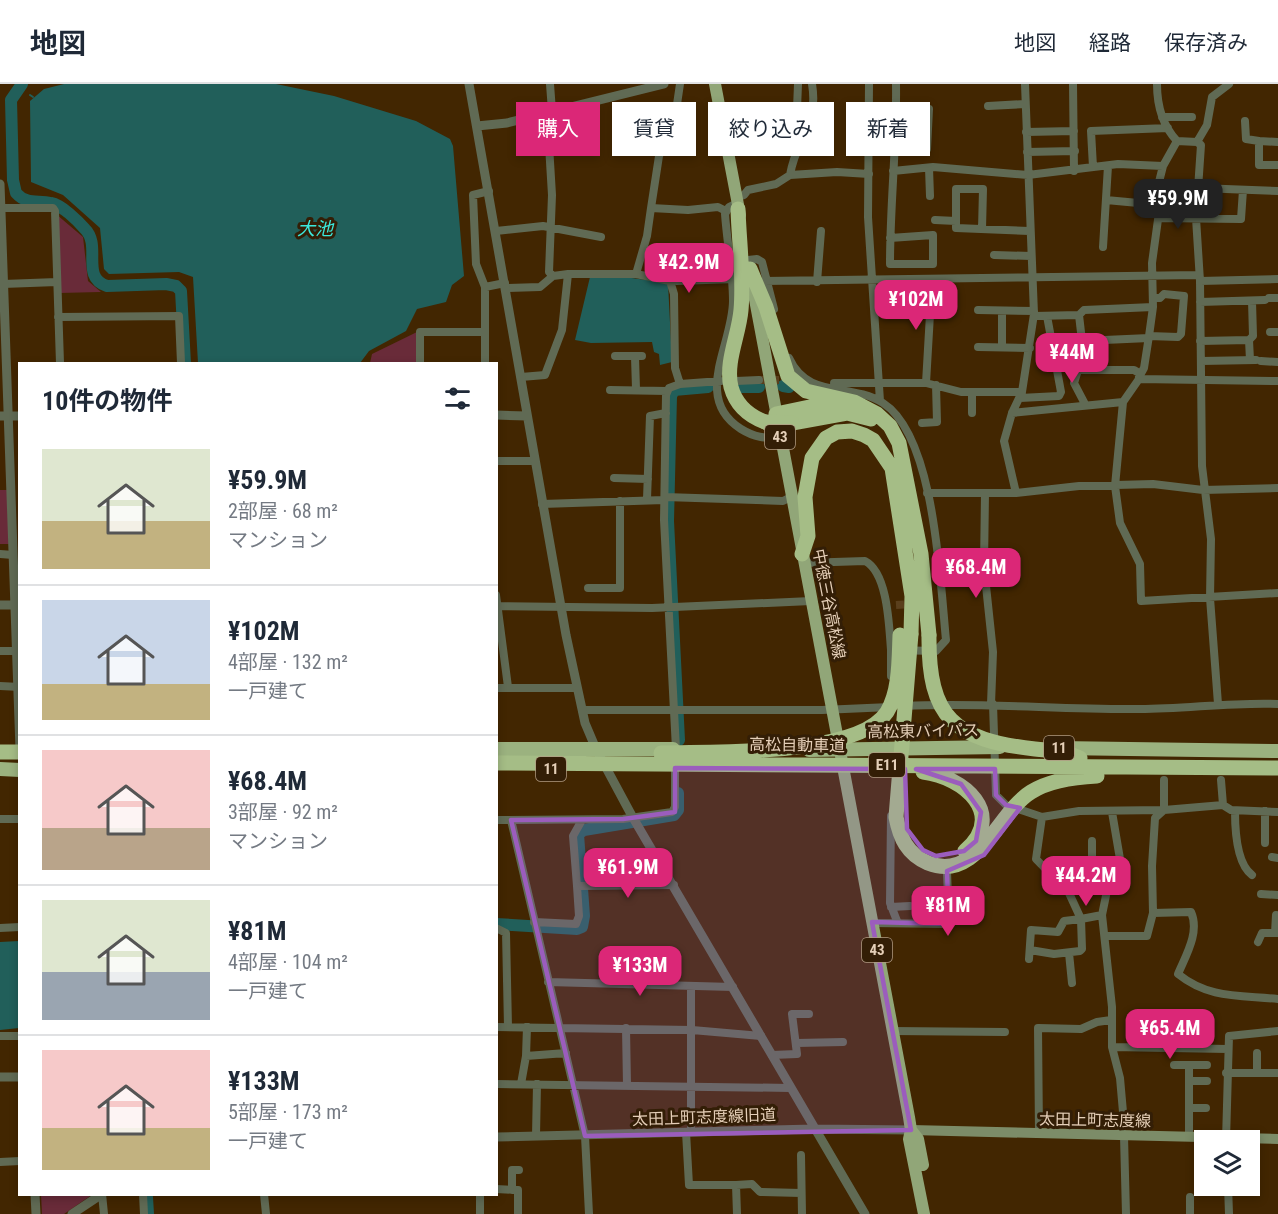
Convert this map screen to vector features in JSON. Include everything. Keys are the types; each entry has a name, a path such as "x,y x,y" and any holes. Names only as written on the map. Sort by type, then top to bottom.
{"highway":[{"path":"735,205 741,310 731,359 731,386 739,404 746,411 792,423 847,413 870,419 888,436 893,449 892,468 915,570 914,635 896,817 899,834 907,848 918,859 933,865 950,865 968,859 982,848 1018,801 1051,783 1083,777 1222,774"},
{"path":"749,265 766,307 788,376 806,391 844,399 877,414 890,426 899,443 915,570 914,635 902,796 907,829 912,840 923,850 936,856 950,857 964,851 976,841 981,830 981,812 973,796 961,784 908,765"},
{"path":"771,418 844,399"},
{"path":"803,559 808,536 805,497 807,477 812,458 826,438 837,432 852,431 864,435 873,440 892,468"},
{"path":"646,754 804,746 830,743 865,731 888,710 897,675 914,635"},
{"path":"914,635 928,667 933,690 943,710 958,726 991,742 1067,751 1080,758"},
{"path":"0,745 18,749"},
{"name":"高松東バイパス","path":"498,749 841,750 994,747 1278,751"},
{"path":"0,752 18,749"},
{"name":"高松自動車道","path":"498,754 1278,759"},
{"path":"0,762 18,762"},
{"name":"高松自動車道","path":"498,763 908,765 1222,774 1278,768"},
{"name":"11","path":"498,770 844,768 1278,773"},
{"path":"0,769 18,770"}],"main road":[{"name":"中徳三谷高松線","path":"715,84 735,205 749,265 771,418 780,437 834,710 911,1130 909,1139 924,1214"},
{"name":"中徳三谷高松線","path":"911,1130 918,1139 932,1214"},
{"name":"太田上町志度線","path":"911,1130 1194,1137"},
{"name":"太田上町志度線","path":"1260,1139 1278,1139"}],"street":[{"path":"469,84 506,285 534,461 582,710 596,749 635,820 865,1214"},
{"path":"549,102 550,84"},
{"path":"581,102 635,87 664,84"},
{"path":"636,274 647,236 659,156 676,111 680,84"},
{"path":"797,102 798,84"},
{"path":"790,175 795,154 811,123 815,101 812,84"},
{"path":"869,84 869,174 880,401"},
{"path":"896,84 896,102"},
{"path":"1016,493 1004,441 1012,413 1021,395 1034,314 1025,84"},
{"path":"1073,84 1074,171"},
{"path":"1157,84 1162,117 1177,141"},
{"path":"1197,142 1207,125 1212,96 1229,84"},
{"path":"988,106 1025,104"},
{"path":"1162,117 1192,117"},
{"path":"477,126 516,120"},
{"path":"1245,121 1245,139 1278,142"},
{"path":"1093,167 1091,131 1168,128"},
{"path":"1026,132 1074,131"},
{"path":"1177,141 1197,142 1201,145 1196,218 1200,302 1203,490 1211,539 1210,598 1218,705"},
{"path":"1177,141 1163,166 1158,189 1160,205 1153,274 1153,303 1144,368 1123,402 1115,486 1120,523 1140,564 1141,601 1278,593"},
{"path":"1259,141 1259,165 1278,165"},
{"path":"1027,152 1075,151"},
{"path":"551,156 552,195 549,272 553,276"},
{"path":"890,238 933,236 933,264 890,264 890,238 893,171 895,156"},
{"path":"1103,247 1108,166"},
{"path":"893,171 930,168 1028,175 1093,167 1163,166"},
{"path":"930,168 930,196"},
{"path":"780,437 759,437 737,426 720,406 719,381 733,303 735,205 748,190 776,184 790,175 837,172 869,174"},
{"path":"0,184 5,462 16,519 13,555 17,605 18,687 0,686"},
{"path":"1199,188 1278,191"},
{"path":"982,229 983,189 956,189 956,228 1029,231"},
{"path":"485,362 485,287 476,264 473,195 489,190"},
{"path":"1159,218 1241,219 1243,190"},
{"path":"1106,200 1160,205"},
{"path":"651,208 688,210 735,205"},
{"path":"1,208 53,208 55,211 60,362"},
{"path":"935,220 956,220"},
{"path":"496,231 550,227 601,237"},
{"path":"816,282 821,231"},
{"path":"994,255 1031,256"},
{"path":"749,265 757,259 762,262 765,281 789,357 800,376 813,385 856,393 880,401 899,419 910,435 918,455 936,543 939,602 946,640 940,649 891,650"},
{"path":"485,287 506,285 540,287 553,276 568,274 636,274 665,278 673,286 675,368 680,384"},
{"path":"520,377 545,375 562,330 568,274"},
{"path":"646,275 662,274 677,281 734,279"},
{"path":"765,281 1081,278 1153,274 1199,278 1278,279"},
{"path":"926,383 932,280"},
{"path":"3,284 57,282"},
{"path":"978,310 1047,316 1079,315 1084,310 1153,303 1164,294 1184,296 1182,334 1178,337 1082,341"},
{"path":"1200,302 1278,298"},
{"path":"1200,341 1249,340 1253,336 1252,301"},
{"path":"1002,311 1002,347"},
{"path":"1079,315 1082,341 1074,383 1085,404"},
{"path":"58,316 179,316 181,362"},
{"path":"834,383 879,381 926,383 972,392 1059,396 1061,392 1047,316"},
{"path":"420,362 420,332 485,332"},
{"path":"1249,340 1255,360"},
{"path":"978,347 1030,348"},
{"path":"615,356 638,356 636,389"},
{"path":"1201,362 1255,360 1278,362"},
{"path":"1078,370 1134,369 1139,376 1202,381 1278,381"},
{"path":"736,381 759,380"},
{"path":"610,390 667,391 680,384 719,381"},
{"path":"922,423 937,423 936,385"},
{"path":"667,391 667,498 678,710 676,749"},
{"path":"972,392 972,413"},
{"path":"1012,413 1064,410 1085,404 1123,402"},
{"path":"648,499 650,416 666,413"},
{"path":"498,416 527,416"},
{"path":"498,461 534,461"},
{"path":"614,478 648,479"},
{"path":"927,494 1016,493 1153,484 1203,490 1278,488"},
{"path":"985,493 984,567 993,652 995,787 1000,801 1042,817 1079,811 1164,810 1223,805 1235,810 1278,812"},
{"path":"542,504 667,498 783,501 791,497"},
{"path":"588,588 620,588 620,501"},
{"path":"0,554 13,555"},
{"path":"803,559 865,561 876,571 892,606 891,707"},
{"path":"498,606 672,608 811,601"},
{"path":"0,606 17,605"},
{"path":"498,613 508,687"},
{"path":"0,651 16,651"},
{"path":"498,687 577,687"},
{"path":"582,710 834,710 992,704 1140,709 1278,704"},
{"path":"498,820 635,820 672,812 675,807 675,768"},
{"path":"892,769 891,907 897,921"},
{"path":"1222,774 1223,805"},
{"path":"1106,936 1147,936 1153,913 1152,866 1155,818 1164,810 1164,780"},
{"path":"891,821 901,846 908,854 924,866 947,871 960,868 984,855 1020,808"},
{"path":"1235,810 1235,827 1243,863 1252,875"},
{"path":"1112,812 1120,859 1107,889 1102,915 1106,936 1112,1047 1121,1086 1126,1214"},
{"path":"1265,812 1265,843"},
{"path":"1030,950 1069,954 1082,949 1081,919 1069,893 1036,859 1042,817"},
{"path":"0,819 18,819"},
{"path":"511,820 585,1136 589,1214"},
{"path":"534,925 576,924 579,916 579,886 573,836 582,820"},
{"path":"1058,881 1096,879 1097,862 1092,862 1092,841"},
{"path":"872,923 897,921 916,925 949,924 947,871"},
{"path":"579,886 674,885"},
{"path":"1261,894 1278,895"},
{"path":"891,907 910,906"},
{"path":"1153,913 1191,912 1195,921 1194,933 1178,974 1194,987 1208,992 1278,999"},
{"path":"1029,959 1031,930 1058,932 1064,921 1102,915"},
{"path":"1258,942 1262,933 1276,933 1276,915"},
{"path":"0,928 18,927"},
{"path":"498,929 506,933 508,1027"},
{"path":"1069,954 1071,983"},
{"path":"498,974 507,974"},
{"path":"548,982 733,987"},
{"path":"692,986 689,1185 752,1184 760,1192 801,1193"},
{"path":"772,1055 797,1054 792,1014 809,1014"},
{"path":"1040,1134 1038,1028 1081,1029 1098,1022 1111,1020"},
{"path":"498,1027 692,1030 760,1036"},
{"path":"521,1084 526,1056 526,1027"},
{"path":"626,1028 627,1085"},
{"path":"892,1030 1005,1032"},
{"path":"1226,1130 1229,1036 1278,1031"},
{"path":"0,1036 18,1036"},
{"path":"797,1043 843,1042"},
{"path":"1112,1047 1228,1049"},
{"path":"526,1056 566,1053"},
{"path":"1257,1053 1257,1073"},
{"path":"1174,1065 1207,1065"},
{"path":"1189,1065 1189,1137"},
{"path":"1227,1073 1278,1073"},
{"path":"0,1077 18,1077"},
{"path":"1189,1081 1207,1081"},
{"path":"498,1084 790,1088"},
{"path":"536,1136 537,1084"},
{"path":"1189,1108 1206,1108"},
{"name":"太田上町志度線旧道","path":"498,1137 814,1129 911,1130"},
{"path":"801,1155 802,1214"},
{"path":"0,1162 18,1161"},
{"path":"512,1190 512,1170 519,1170"},
{"path":"736,1185 737,1214"},
{"path":"498,1189 518,1190 518,1214"},
{"path":"35,1196 36,1214"},
{"path":"72,1214 99,1196"},
{"path":"102,1196 104,1214"},
{"path":"143,1196 144,1214"},
{"path":"264,1196 266,1214"},
{"path":"480,1196 480,1214"},
{"path":"1228,1196 1229,1214"},
{"path":"1190,1197 1190,1214"}],"highlighted area":[{"path":"675,768 905,769 907,829 923,850 936,856 964,851 976,841 981,812 961,784 916,769 995,769 996,795 1006,805 1020,808 984,855 947,871 949,924 872,922 911,1130 585,1136 511,820 623,819 675,812"}],"shaded area":[{"path":"56,214 83,237 88,281 101,292 59,293"},
{"path":"417,332 416,362 370,362 372,354"},
{"path":"0,490 7,490 9,544 0,544"},
{"path":"41,1196 90,1196 64,1214 42,1214"}],"water":[{"name":"大池","path":"64,84 276,84 334,96 416,121 450,139 453,146 464,276 452,285 446,302 417,309 406,331 369,351 361,362 198,362 193,277 179,272 109,274 104,269 100,228 63,195 31,182 30,101 44,89"},
{"path":"617,276 668,283 672,362 660,365 659,354 654,352 652,342 591,343 575,340 590,277"},
{"path":"18,941 18,1028 0,1030 0,942"}],"waterway":[{"path":"22,84 11,100 13,180 16,193 28,201 55,204 82,226 90,236 93,268 99,282 107,286 166,284 176,286 181,291 185,362"},
{"path":"783,386 789,387"},
{"path":"679,740 668,521 671,396 674,390 708,387"},
{"path":"740,387 759,387"},
{"path":"498,924 577,929 582,927 584,916 578,834 584,830 674,815 678,810 678,793"},
{"path":"147,1197 148,1214"}],"tunnel":[{"path":"759,380 781,380"},
{"path":"896,605 912,604"}]}
